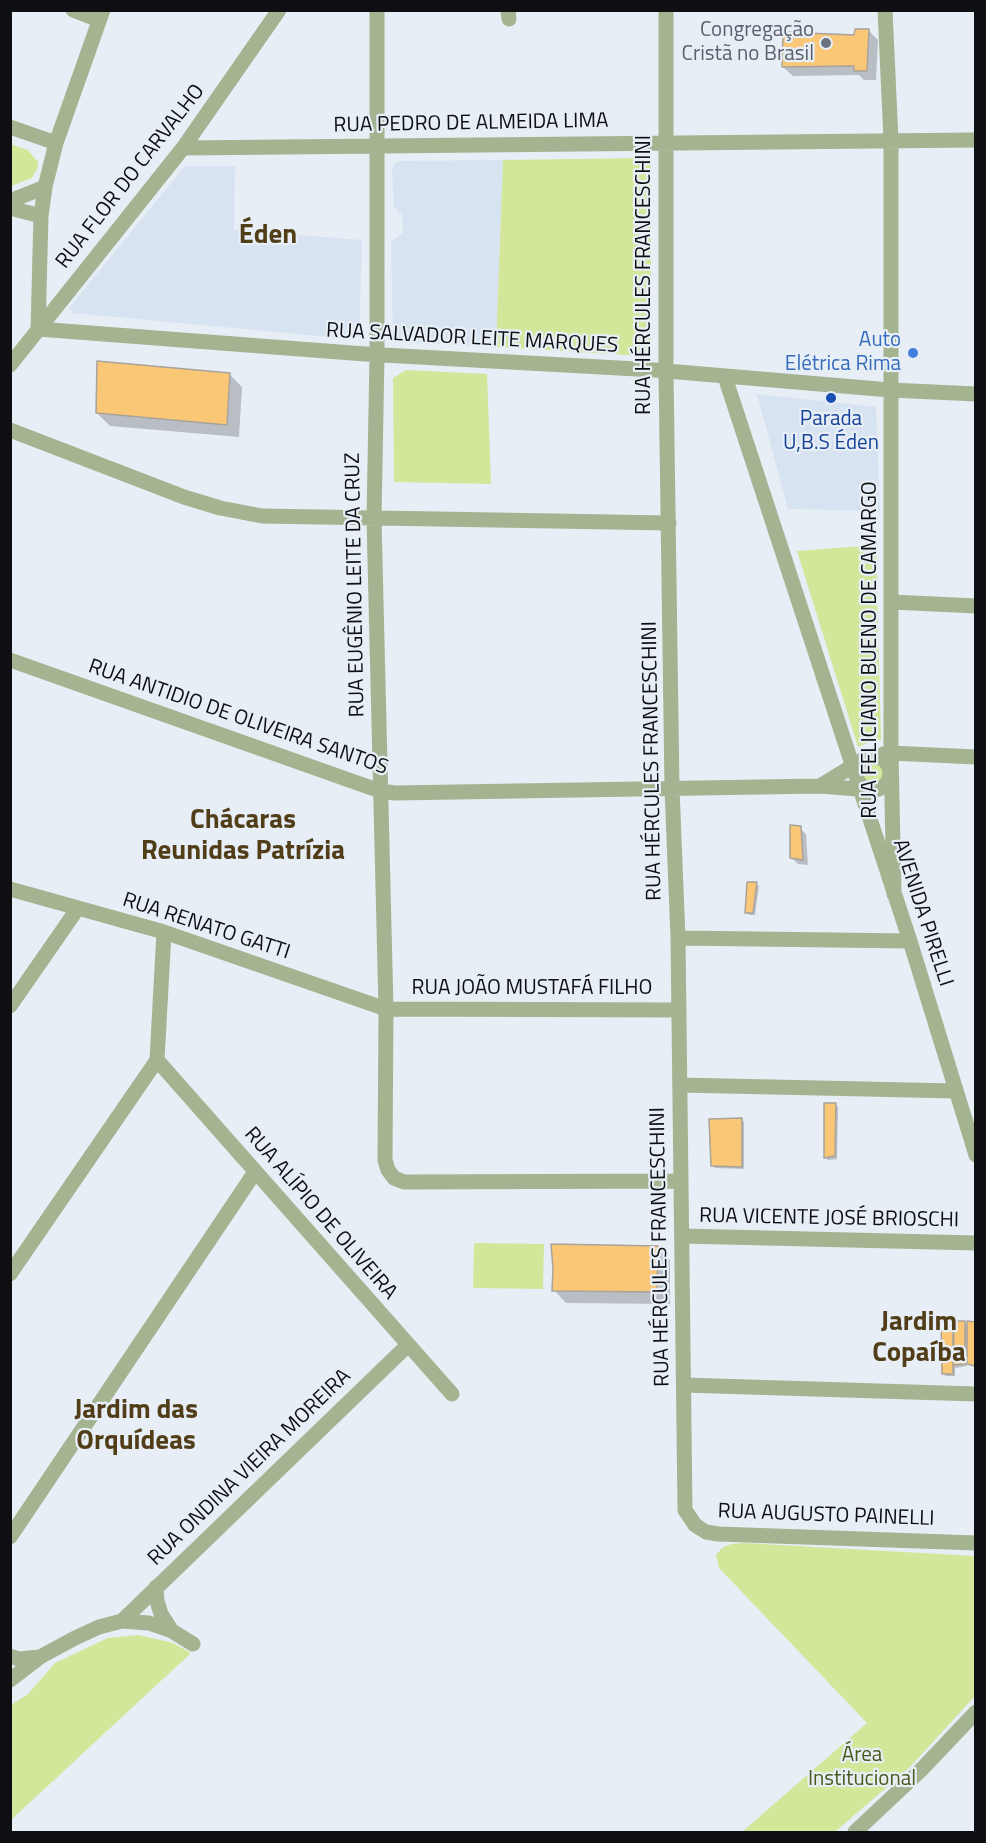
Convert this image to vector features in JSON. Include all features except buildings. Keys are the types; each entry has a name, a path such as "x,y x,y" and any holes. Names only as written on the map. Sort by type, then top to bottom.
{"street":[{"path":"38,329 41,216 45,187 56,143 101,15 73,10"},
{"name":"RUA FLOR DO CARVALHO","path":"10,365 183,148 279,10"},
{"name":"RUA EUGÊNIO LEITE DA CRUZ","path":"377,10 377,355 374,519 386,1009 385,1160 394,1178 404,1182 681,1182"},
{"name":"RUA HÉRCULES FRANCESCHINI","path":"666,10 666,372 672,789 678,938 685,1510"},
{"name":"RUA FELICIANO BUENO DE CAMARGO","path":"885,10 891,140 891,773 894,894"},
{"path":"10,127 56,143"},
{"name":"RUA PEDRO DE ALMEIDA LIMA","path":"183,148 975,140"},
{"path":"10,201 45,187"},
{"path":"10,208 41,216"},
{"name":"RUA SALVADOR LEITE MARQUES","path":"38,329 377,355 666,372 890,390 975,394"},
{"name":"AVENIDA PIRELLI","path":"725,377 863,774 894,894 975,1155"},
{"path":"10,430 184,497 219,508 262,516 669,523"},
{"path":"892,602 975,606"},
{"name":"RUA ANTIDIO DE OLIVEIRA SANTOS","path":"10,660 380,791 395,793 820,786 863,774"},
{"path":"820,786 863,774 891,753 975,757"},
{"path":"881,758 888,764 891,773 889,782 882,788 863,774 881,758"},
{"name":"RUA RENATO GATTI","path":"10,889 164,932 386,1009"},
{"path":"10,1006 78,908"},
{"path":"10,1274 157,1060 164,932"},
{"path":"678,938 910,941"},
{"name":"RUA JOÃO MUSTAFÁ FILHO","path":"386,1009 679,1010"},
{"name":"RUA ALÍPIO DE OLIVEIRA","path":"157,1060 452,1394"},
{"path":"680,1085 956,1091"},
{"path":"10,1537 255,1172"},
{"name":"RUA VICENTE JOSÉ BRIOSCHI","path":"682,1236 975,1243"},
{"name":"RUA ONDINA VIEIRA MOREIRA","path":"122,1621 408,1345"},
{"path":"684,1385 975,1394"},
{"name":"RUA AUGUSTO PAINELLI","path":"685,1510 695,1525 706,1532 718,1534 975,1543"},
{"path":"156,1587 161,1614 172,1631"},
{"path":"10,1680 40,1657 91,1631 122,1621 149,1623 172,1631 193,1644"},
{"path":"10,1656 20,1659 40,1657"},
{"path":"855,1833 921,1770 975,1712"}],"shaded area":[{"path":"503,160 496,347 396,342 393,339 391,242 403,233 402,215 394,207 392,169 394,164 399,161"},
{"path":"185,166 235,166 234,230 362,240 359,337 351,339 73,313 69,308"},
{"path":"757,394 876,407 880,511 788,509"}],"green space":[{"path":"10,144 28,150 38,162 32,178 11,186"},
{"path":"645,158 651,163 651,351 648,355 496,347 503,160"},
{"path":"406,370 487,374 491,484 394,482 393,378"},
{"path":"876,545 881,740 874,740 858,747 797,551"},
{"path":"874,762 883,765 886,774 883,783 874,786 865,783 862,774 865,765"},
{"path":"474,1243 544,1244 543,1289 473,1288"},
{"name":"Área Institucional","path":"731,1544 975,1556 975,1696 910,1767 835,1832 742,1832 867,1723 719,1568 716,1555 722,1548"},
{"path":"139,1635 173,1643 191,1653 11,1820 11,1705 28,1694 55,1663 108,1638"}],"place":[{"name":"Congregação Cristã no Brasil","path":"826,43"},
{"name":"Auto Elétrica Rima","path":"913,353"},
{"name":"Parada U,B.S Éden","path":"831,398"}],"district":[{"name":"Éden","path":"268,236"},
{"name":"Chácaras Reunidas Patrízia","path":"243,836"},
{"name":"Jardim Copaíba","path":"919,1338"},
{"name":"Jardim das Orquídeas","path":"136,1426"}]}
